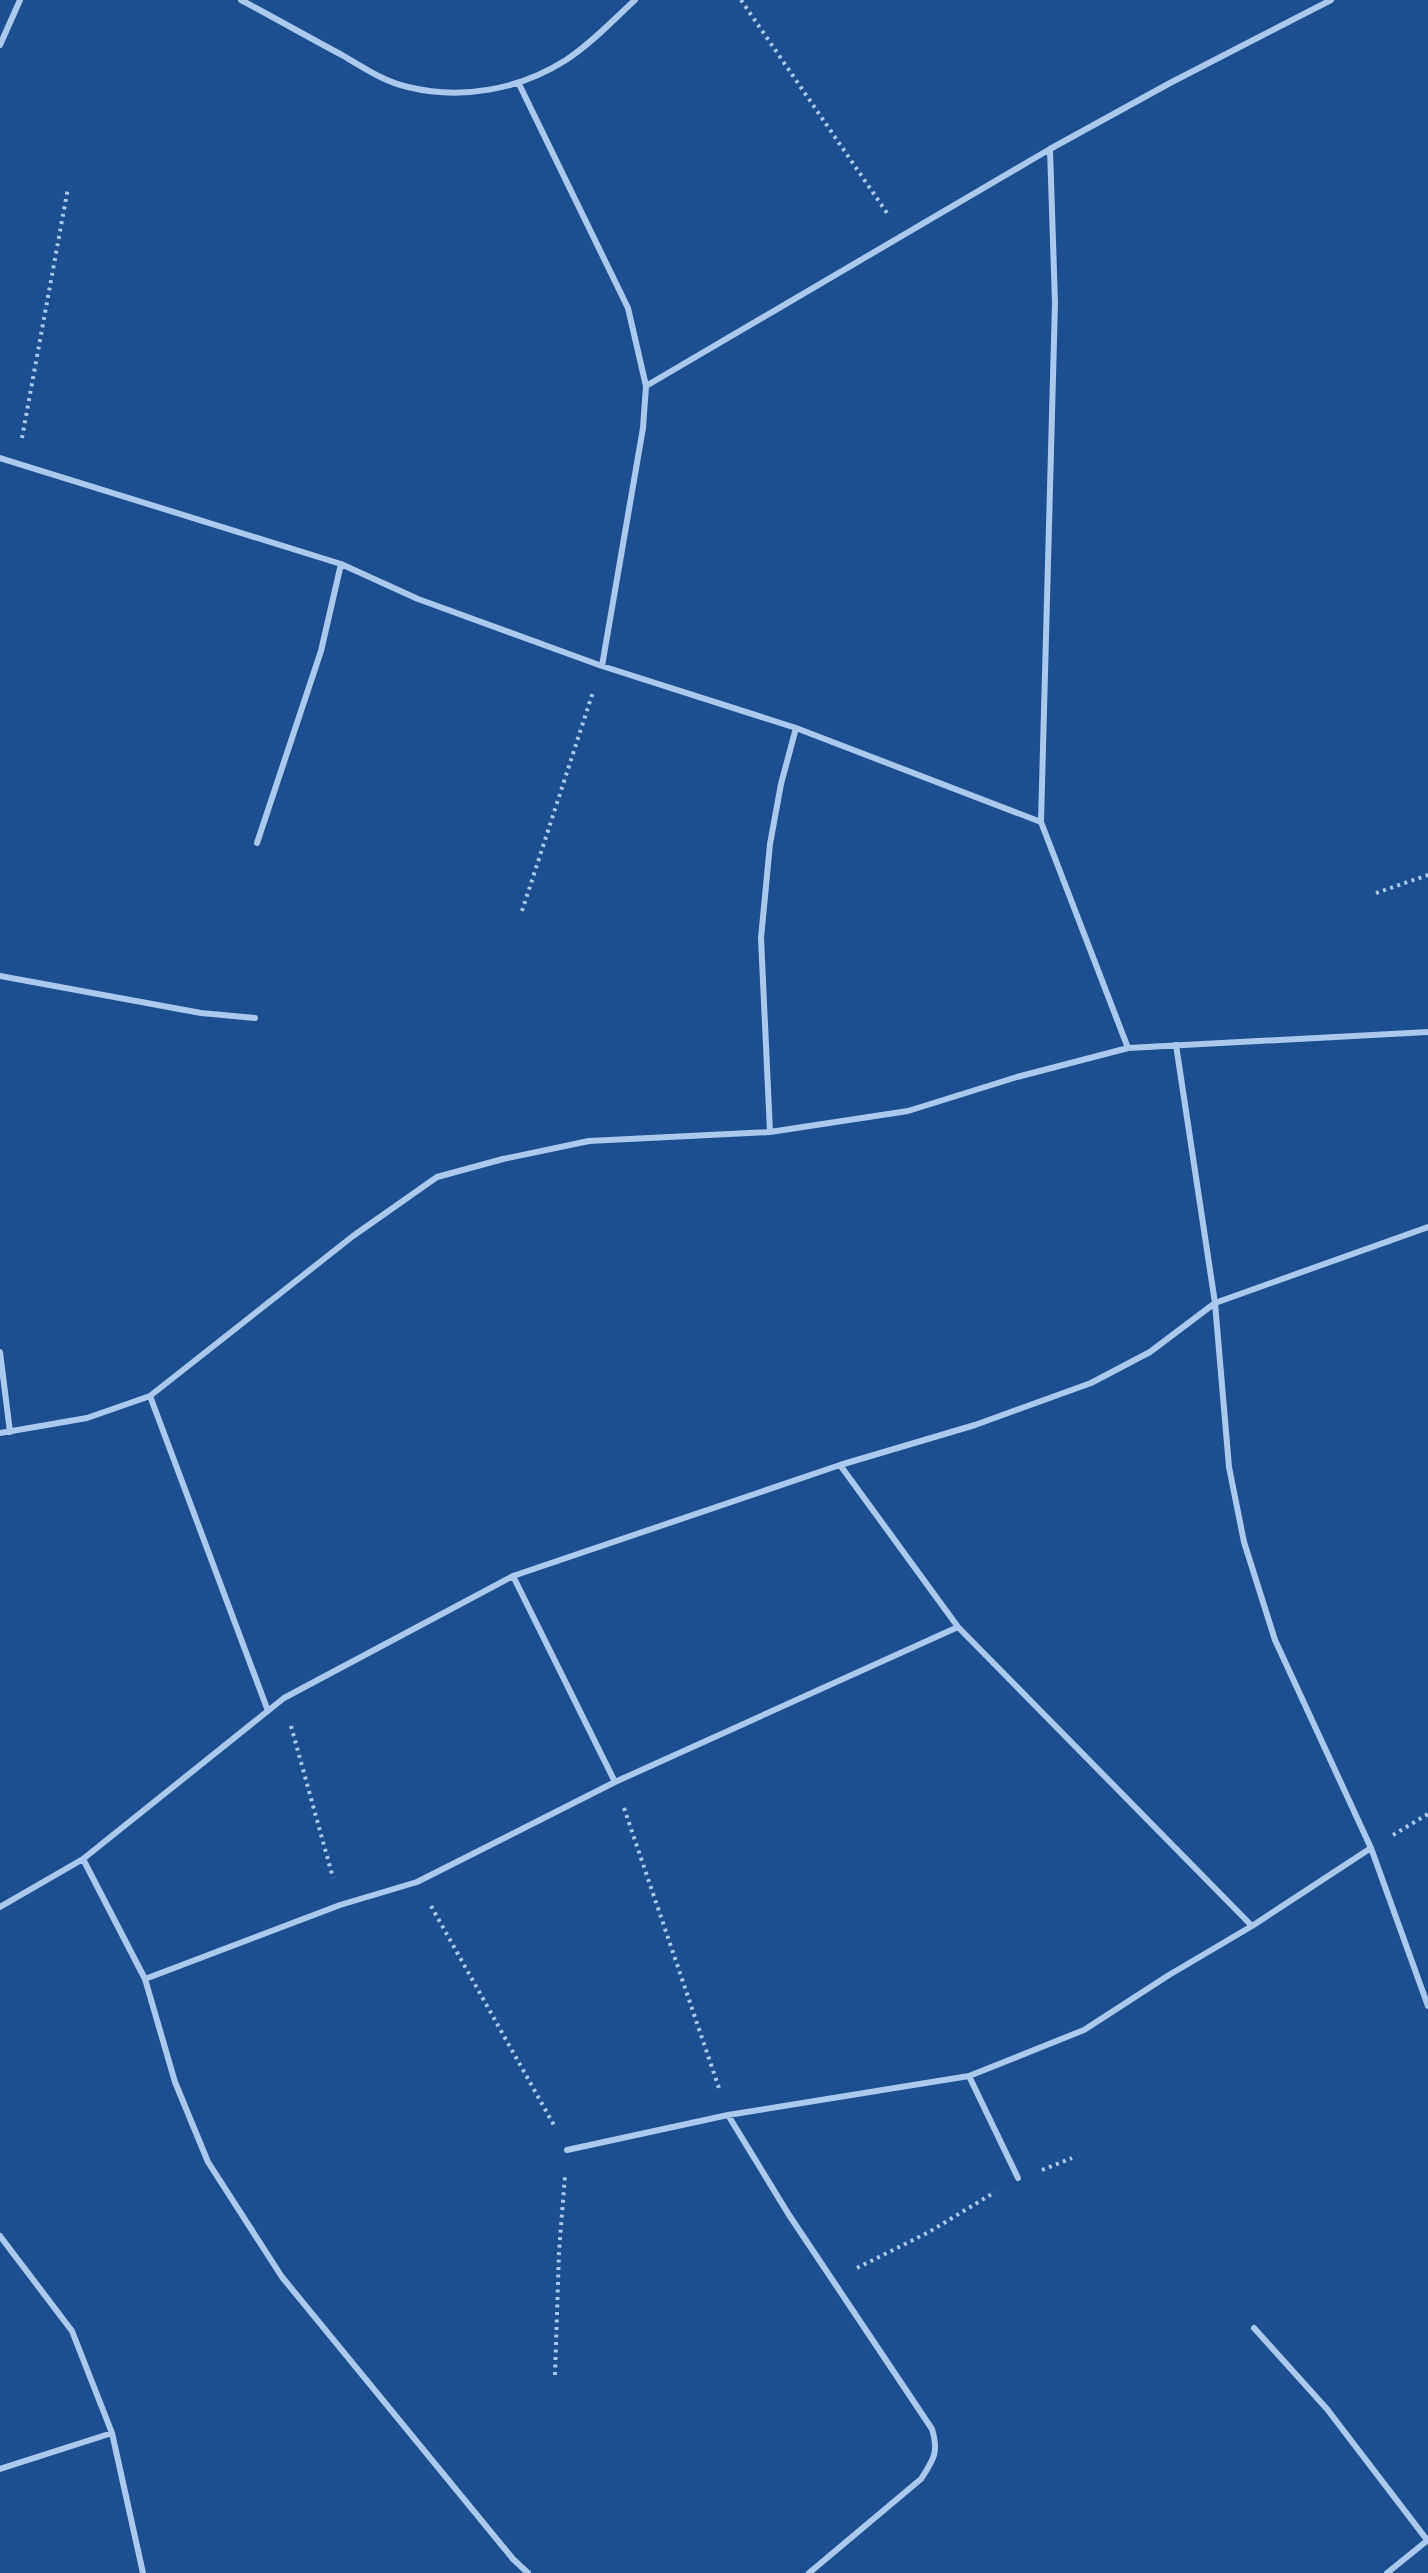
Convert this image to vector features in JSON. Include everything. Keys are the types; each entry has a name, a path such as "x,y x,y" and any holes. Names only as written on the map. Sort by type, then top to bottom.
{"street":[{"path":"0,45 20,0"},
{"path":"241,0 371,72 405,87 442,93 519,84 567,59 635,0"},
{"path":"646,386 1050,149 1331,0"},
{"path":"519,84 628,308 646,386 643,428 602,666"},
{"path":"1050,149 1055,303 1041,822 1128,1048"},
{"path":"0,458 341,564 418,599 602,666 796,728 1041,822"},
{"path":"257,843 321,651 341,564"},
{"path":"770,1132 761,938 770,844 781,784 796,728"},
{"path":"0,976 201,1012 255,1018"},
{"path":"0,1433 87,1418 150,1396 353,1236 437,1177 503,1159 589,1141 770,1132 908,1111 1017,1077 1128,1048 1428,1032"},
{"path":"1176,1045 1215,1303 1229,1467 1244,1542 1275,1640 1371,1848 1428,2006"},
{"path":"0,1907 83,1859 284,1698 513,1576 840,1465 975,1425 1091,1383 1150,1352 1215,1303 1428,1227"},
{"path":"0,1352 10,1432"},
{"path":"150,1396 268,1712"},
{"path":"840,1465 958,1627 1252,1926"},
{"path":"513,1576 615,1782"},
{"path":"145,1979 340,1905 417,1882 615,1782 958,1627"},
{"path":"567,2150 728,2115 969,2076 1084,2030 1169,1975 1252,1926 1371,1848"},
{"path":"83,1859 145,1979 175,2082 208,2162 282,2277 513,2559 528,2573"},
{"path":"969,2076 1018,2178"},
{"path":"728,2115 789,2215 932,2429 936,2445 933,2460 921,2479 809,2573"},
{"path":"0,2236 72,2331 112,2433 143,2573"},
{"path":"1254,2328 1327,2409 1428,2540 1387,2573"},
{"path":"0,2469 112,2433"}],"path":[{"path":"741,0 903,236"},
{"path":"18,462 68,188"},
{"path":"522,911 602,666"},
{"path":"1376,893 1428,875"},
{"path":"284,1698 340,1905"},
{"path":"615,1782 728,2115"},
{"path":"1371,1848 1428,1814"},
{"path":"417,1882 567,2150 559,2252 555,2375"},
{"path":"1039,2171 1072,2158"},
{"path":"834,2280 929,2232 1018,2178"}]}
